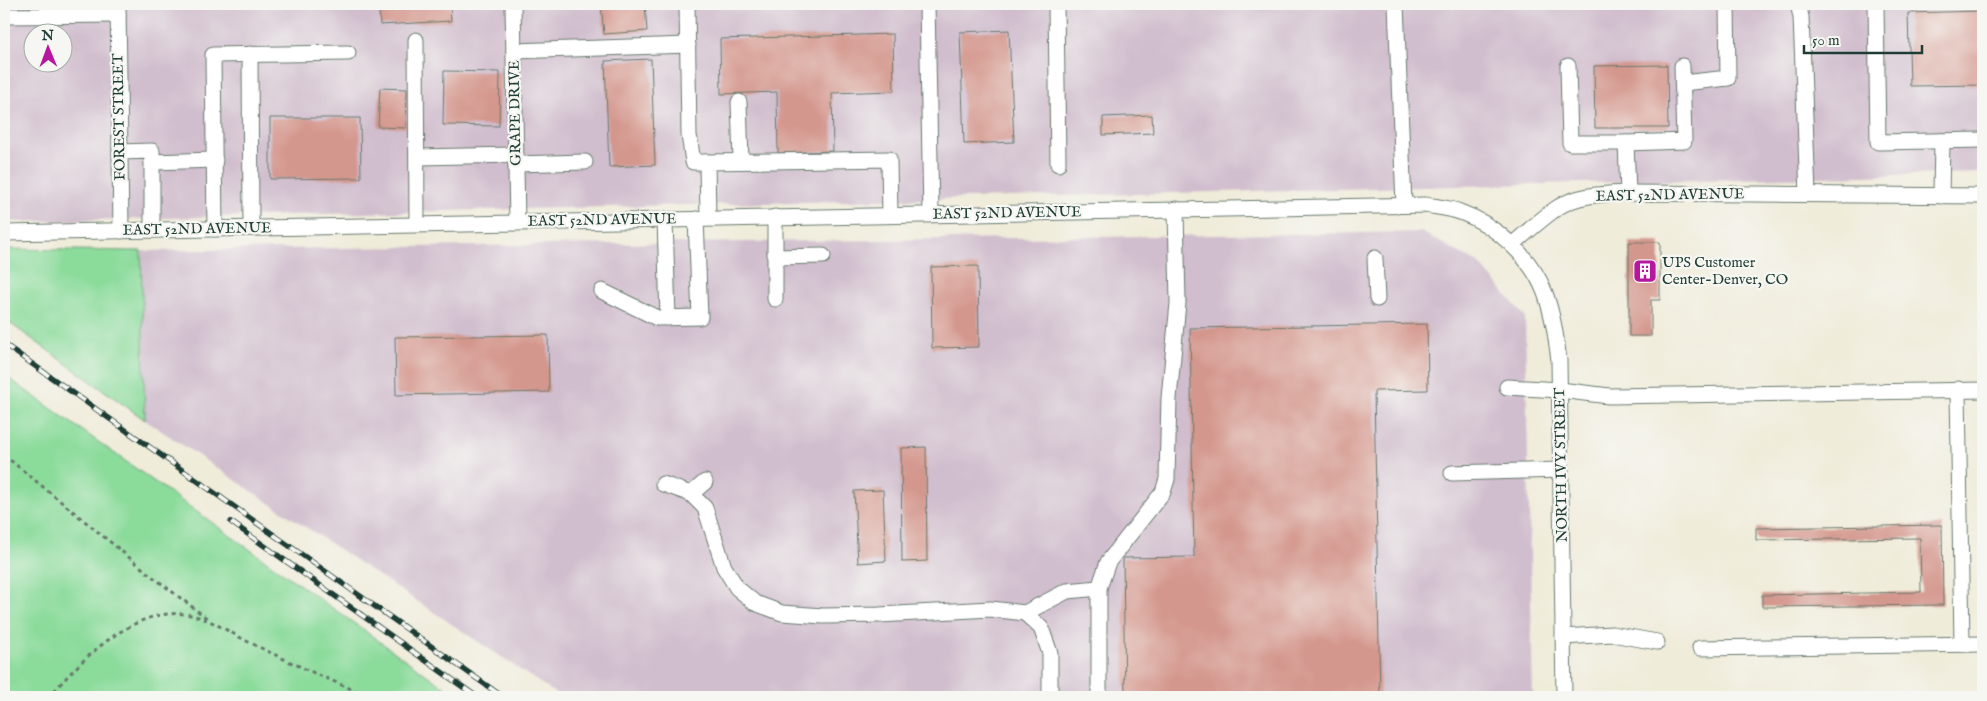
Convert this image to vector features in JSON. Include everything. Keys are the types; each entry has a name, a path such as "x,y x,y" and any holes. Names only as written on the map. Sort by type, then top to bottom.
{"street":[{"name":"GRAPE DRIVE","path":"513,4 517,222"},
{"path":"688,4 688,135 693,162 889,159 890,215"},
{"path":"927,4 931,214"},
{"path":"1056,4 1058,164"},
{"path":"1396,4 1404,205"},
{"path":"1683,83 1728,78 1727,4"},
{"path":"1798,4 1801,17 1808,194"},
{"path":"1876,4 1878,142 1983,140"},
{"path":"4,16 118,9"},
{"name":"FOREST STREET","path":"118,9 121,231"},
{"path":"416,40 417,224"},
{"path":"514,51 688,45"},
{"path":"216,228 213,55 348,52"},
{"path":"250,54 251,228"},
{"path":"1568,66 1570,143 1626,143 1684,141 1682,66"},
{"path":"739,102 741,161"},
{"path":"1942,141 1942,196"},
{"path":"1626,143 1628,193"},
{"path":"120,152 152,151 152,230"},
{"path":"417,157 584,162"},
{"path":"152,162 214,160"},
{"path":"602,291 657,318 700,317 702,218 707,162"},
{"name":"EAST 52ND AVENUE","path":"4,233 1426,204 1460,212 1487,225 1512,245 1557,207 1573,200 1592,196 1628,193 1983,196"},
{"path":"1099,697 1099,588 1108,562 1163,492 1167,479 1169,398 1178,303 1176,209"},
{"path":"774,217 775,300"},
{"path":"665,219 668,318"},
{"name":"NORTH IVY STREET","path":"1512,245 1531,268 1544,290 1555,324 1560,360 1564,697"},
{"path":"775,257 823,256"},
{"path":"1376,258 1377,299"},
{"path":"1507,387 1560,390 1609,396 1983,390"},
{"path":"1958,390 1962,644"},
{"path":"1452,472 1561,470"},
{"path":"691,494 705,482"},
{"path":"663,484 691,494 705,508 724,567 737,588 755,603 782,613 870,615 991,609 1024,613 1067,591 1099,588"},
{"path":"1024,613 1041,628 1050,653 1050,697"},
{"path":"1563,637 1612,634 1657,642"},
{"path":"1700,648 1983,644"}],"path":[{"path":"4,454 153,577 210,620 252,644 371,697"},
{"path":"49,697 79,664 132,624 160,615 178,614 210,620"}],"shaded area":[{"path":"4,4 1983,4 1983,173 4,222"},
{"path":"1421,232 1480,264 1525,317 1533,697 561,697 145,420 141,251"}],"green space":[{"path":"4,249 141,251 145,420 4,319"},
{"path":"4,375 458,697 4,697"}],"building":[{"path":"450,4 451,21 380,25 379,8"},
{"path":"601,4 645,4 647,31 604,34"},
{"path":"1980,11 1982,85 1910,86 1908,13"},
{"path":"1009,30 1014,142 964,144 960,32"},
{"path":"893,34 894,91 832,93 833,151 778,153 777,92 721,94 720,39"},
{"path":"651,59 655,165 609,167 605,61"},
{"path":"1667,65 1668,128 1595,128 1594,66"},
{"path":"444,71 500,72 499,126 443,125"},
{"path":"380,88 407,89 406,128 378,127"},
{"path":"1152,115 1153,133 1103,135 1103,117"},
{"path":"270,118 360,118 361,178 270,179"},
{"name":"UPS Customer Center-Denver, CO","path":"1629,242 1660,242 1660,300 1651,300 1651,336 1629,336"},
{"path":"978,266 979,347 932,348 931,267"},
{"path":"1427,324 1428,390 1374,391 1380,697 1125,697 1123,558 1194,557 1190,328"},
{"path":"548,335 549,392 396,395 395,337"},
{"path":"926,447 927,561 902,562 901,448"},
{"path":"883,490 886,561 858,563 854,491"},
{"path":"1942,525 1943,605 1762,607 1762,595 1921,592 1920,538 1756,540 1756,528"}],"railway":[{"path":"4,344 503,697"},
{"path":"231,522 477,697"}],"place":[{"name":"UPS Customer Center-Denver, CO","path":"1645,271"}]}
